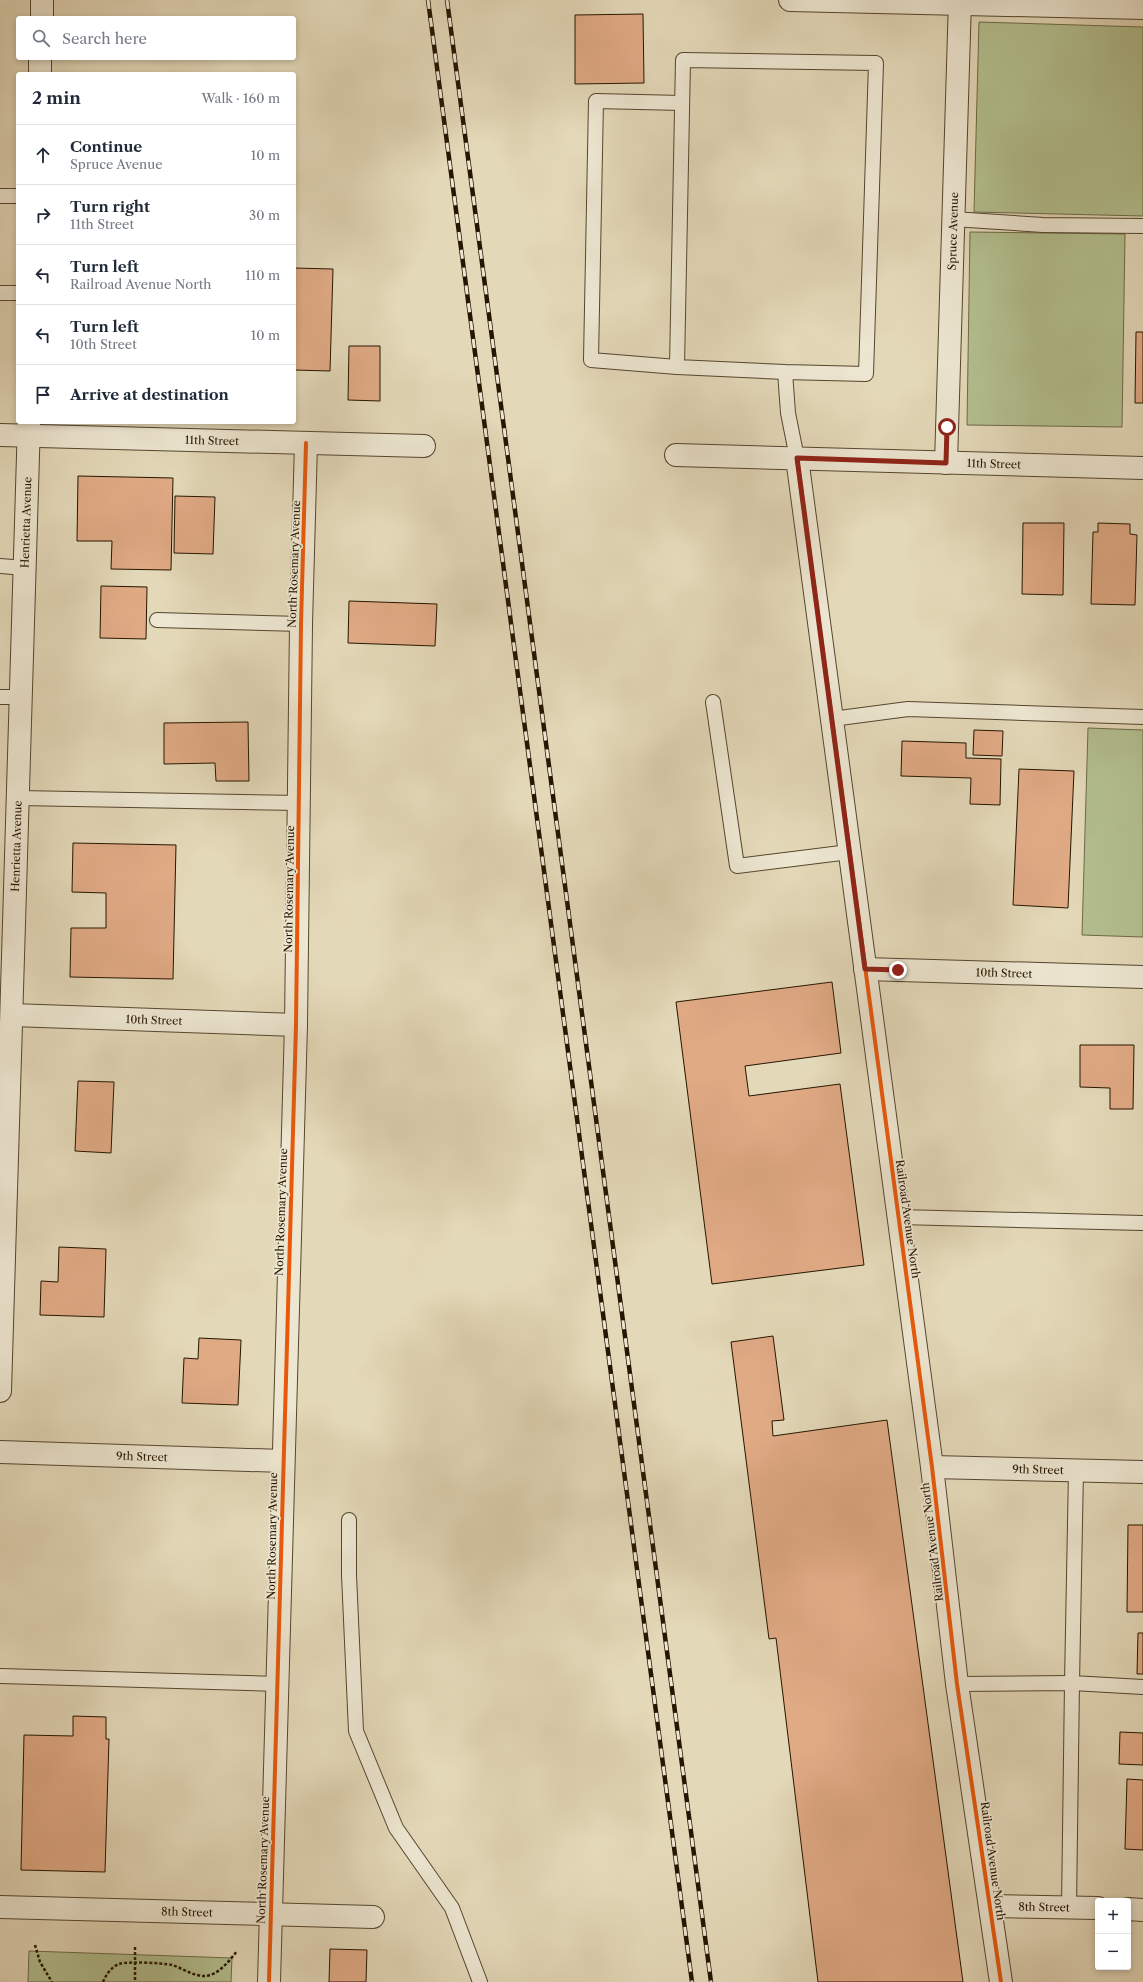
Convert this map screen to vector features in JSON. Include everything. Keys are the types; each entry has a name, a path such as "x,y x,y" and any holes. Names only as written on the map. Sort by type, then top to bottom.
{"street":[{"path":"42,0 42,16"},
{"path":"790,0 960,2 1143,8"},
{"name":"Spruce Avenue","path":"946,463 960,2"},
{"path":"40,60 40,72"},
{"name":"11th Street","path":"0,435 29,429 306,443 424,446"},
{"name":"Henrietta Avenue","path":"0,1391 12,1015 7,948 18,798 10,697 25,568 29,429"},
{"name":"North Rosemary Avenue","path":"269,1982 296,1026 301,624 306,443"},
{"name":"11th Street","path":"676,455 1143,468"},
{"name":"Railroad Avenue North","path":"797,458 932,1467 957,1684 1001,1982"},
{"name":"10th Street","path":"865,969 1143,977"},
{"name":"10th Street","path":"12,1015 296,1026"},
{"name":"9th Street","path":"0,1452 283,1461"},
{"name":"9th Street","path":"932,1467 1143,1472"},
{"name":"8th Street","path":"990,1906 1095,1908"},
{"name":"8th Street","path":"0,1907 373,1917"},
{"path":"1131,1909 1143,1910"}],"lane":[{"path":"677,367 683,60 876,63 866,374 677,367 591,360 596,102 682,102"},
{"path":"0,196 16,196"},
{"path":"953,220 1043,225 1143,226"},
{"path":"0,293 16,293"},
{"path":"785,372 788,413 797,458"},
{"path":"0,566 25,568"},
{"path":"157,620 301,624"},
{"path":"713,702 737,866 849,852"},
{"path":"832,719 908,709 1143,717"},
{"path":"18,798 299,802"},
{"path":"898,1217 1143,1223"},
{"path":"1070,1908 1076,1470"},
{"path":"349,1520 349,1575 356,1731 396,1828 452,1908 480,1982"},
{"path":"0,1676 278,1684"},
{"path":"957,1684 1072,1683 1143,1686"}],"path":[{"path":"35,1945 40,1962 52,1982"},
{"path":"135,1947 135,1982"},
{"path":"103,1982 111,1969 119,1964 171,1965 194,1974 205,1976 225,1966 237,1950"}],"green space":[{"path":"979,22 1143,27 1143,216 974,212"},
{"path":"970,232 1125,234 1122,427 967,425"},
{"path":"1088,728 1143,730 1143,937 1082,935"},
{"path":"29,1951 232,1958 231,1982 28,1982"}],"building":[{"path":"643,14 644,83 575,84 575,15"},
{"path":"296,268 333,269 330,371 296,370"},
{"path":"1136,332 1143,332 1143,403 1135,403"},
{"path":"349,346 380,346 380,401 348,400"},
{"path":"78,476 173,478 171,570 111,569 112,541 77,541"},
{"path":"175,496 215,497 213,554 174,553"},
{"path":"1023,523 1064,523 1063,595 1022,594"},
{"path":"1098,523 1130,524 1130,534 1137,535 1135,605 1091,604 1093,532 1098,532"},
{"path":"101,586 147,587 146,639 100,638"},
{"path":"349,601 437,604 435,646 348,643"},
{"path":"248,722 249,781 216,781 215,763 164,764 164,723"},
{"path":"974,730 1003,731 1002,756 973,755"},
{"path":"902,741 966,743 966,758 1001,759 1000,805 970,804 971,778 901,776"},
{"path":"1019,769 1074,771 1068,908 1013,905"},
{"path":"73,843 176,845 173,979 70,977 71,928 106,928 106,893 72,892"},
{"path":"832,982 841,1053 745,1066 749,1096 840,1084 864,1265 712,1284 676,1002"},
{"path":"1080,1045 1134,1045 1133,1109 1110,1109 1110,1088 1080,1087"},
{"path":"78,1081 114,1082 111,1153 75,1151"},
{"path":"59,1247 106,1249 104,1317 40,1315 41,1281 58,1282"},
{"path":"773,1336 784,1420 772,1421 773,1436 887,1420 963,1982 818,1982 776,1638 769,1639 731,1342"},
{"path":"199,1338 241,1340 238,1405 182,1403 184,1358 198,1359"},
{"path":"1128,1525 1143,1525 1143,1612 1127,1612"},
{"path":"1138,1633 1143,1633 1143,1674 1137,1674"},
{"path":"73,1716 106,1717 106,1739 109,1739 105,1872 21,1870 24,1735 73,1736"},
{"path":"1120,1732 1143,1733 1143,1765 1119,1764"},
{"path":"1127,1779 1143,1780 1143,1850 1125,1849"},
{"path":"330,1949 367,1950 366,1982 329,1982"}],"railway":[{"path":"428,0 692,1982"},
{"path":"447,0 711,1982"}],"cycle path":[{"path":"269,1982 296,1025 301,624 306,443"},
{"path":"797,458 932,1467 957,1684 1001,1982"}],"route":[{"path":"898,970 865,969 797,458 946,463 947,427"}]}
